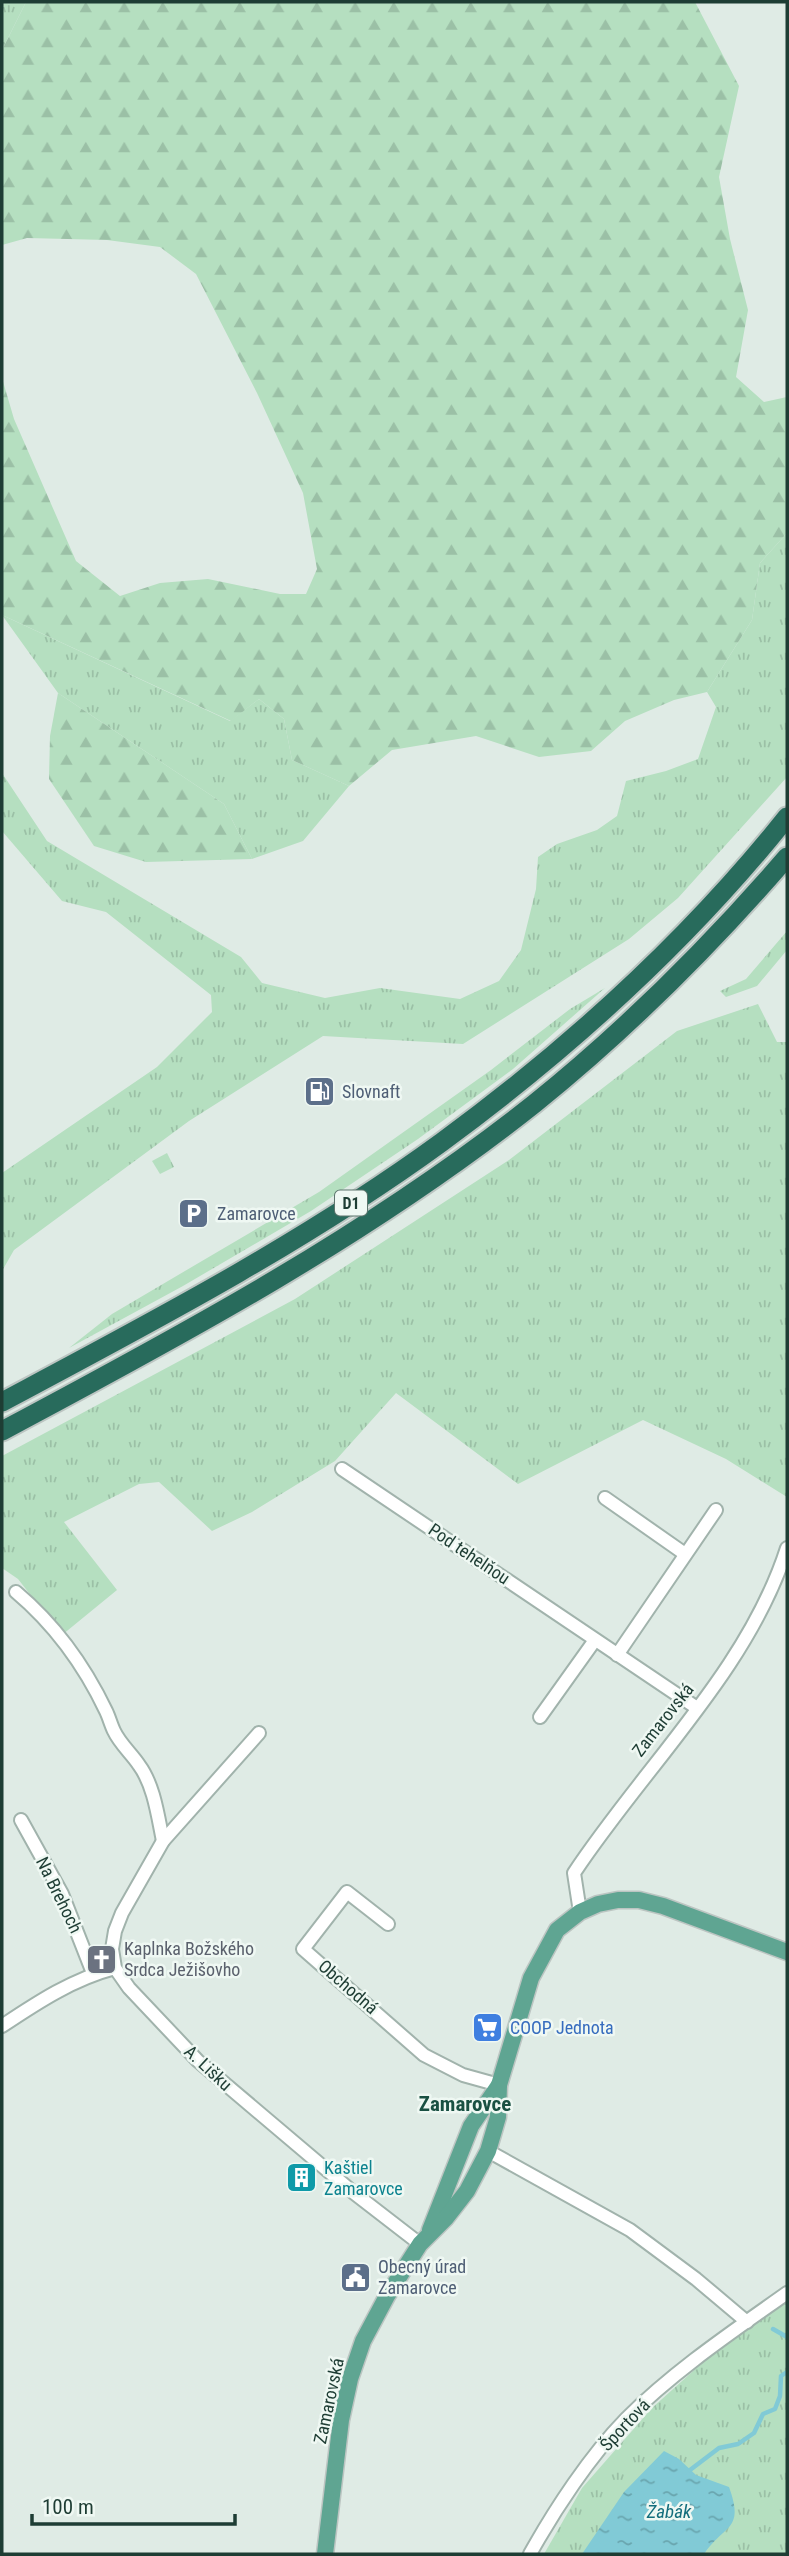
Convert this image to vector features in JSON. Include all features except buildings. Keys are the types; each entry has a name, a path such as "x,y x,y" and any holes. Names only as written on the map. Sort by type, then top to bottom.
{"highway":[{"name":"D1","path":"2,1402 217,1285 310,1229 440,1143 555,1054 665,954 787,817"},
{"name":"D1","path":"2,1431 231,1306 369,1222 454,1164 534,1104 616,1035 740,912 787,857"}],"main road":[{"name":"Zamarovská","path":"424,2238 446,2218 467,2191 488,2151 498,2117 499,2085 531,1978 557,1930 580,1912 598,1904 639,1900 675,1910 787,1952"},
{"name":"Zamarovská","path":"326,2554 341,2420 350,2379 363,2341 387,2296 424,2238 471,2126 499,2085"}],"street":[{"name":"Pod tehelňou","path":"342,1469 697,1708"},
{"path":"605,1498 685,1554"},
{"path":"617,1655 716,1510"},
{"name":"Zamarovská","path":"580,1912 574,1873 598,1837 738,1652 779,1575 787,1548"},
{"path":"16,1592 46,1620 64,1642 107,1712 114,1733 141,1767 151,1793 163,1841"},
{"path":"540,1717 595,1640"},
{"path":"2,2026 60,1989 93,1973 115,1968 112,1949 115,1931 122,1913 163,1841 258,1733"},
{"name":"Na Brehoch","path":"21,1820 62,1894 93,1973"},
{"name":"Obchodná","path":"388,1924 347,1892 303,1949 424,2055 463,2075 499,2085"},
{"name":"A. Lišku","path":"115,1968 129,1988 198,2061 354,2193 424,2238"},
{"path":"488,2151 630,2230 696,2279 747,2322"},
{"name":"Športová","path":"530,2554 561,2504 620,2426 698,2357 787,2293"}],"green space":[{"path":"2,2 26,2 2,50"},
{"path":"26,2 695,2 739,86 719,177 730,239 748,310 736,377 764,402 787,397 787,533 760,563 752,620 707,692 674,700 625,721 591,751 539,757 476,736 392,750 349,786 292,760 284,719 259,699 231,721 2,615 2,378 14,419 76,561 120,596 160,583 208,579 280,594 306,594 317,569 303,493 257,393 196,274 160,247 107,240 27,238 2,245 2,50"},
{"path":"787,533 787,777 678,898 629,939 463,1044 323,1036 189,1121 14,1250 2,1271 2,1173 157,1067 212,1012 211,995 106,912 62,901 2,831 2,773 47,841 241,957 262,983 325,998 380,988 460,999 499,981 521,950 536,889 538,857 557,844 597,830 617,816 626,781 666,771 698,759 716,707 707,692 752,620 760,563"},
{"path":"2,615 230,721 259,699 284,719 292,760 349,786 303,841 252,859 224,804 58,693"},
{"path":"58,693 224,804 252,859 146,862 94,846 49,779 50,736"},
{"path":"787,931 787,950 757,986 726,997 720,991 746,979"},
{"path":"605,988 513,1069 418,1139 311,1211 183,1286 69,1348 112,1314 319,1192 491,1070 570,1009"},
{"path":"758,1004 777,1042 787,1042 787,1497 726,1459 643,1420 518,1484 396,1393 335,1461 252,1512 212,1531 159,1482 139,1484 64,1522 117,1590 62,1635 18,1579 2,1568 2,1456 295,1299 509,1160 677,1031"},
{"path":"167,1153 174,1167 160,1174 152,1161"},
{"path":"787,2297 787,2554 544,2554 582,2488 652,2408 722,2345"}],"water":[{"name":"Žabák","path":"664,2451 679,2459 696,2475 729,2487 735,2512 730,2526 704,2554 582,2554 624,2492"}],"waterway":[{"path":"773,2329 787,2337"},
{"path":"690,2470 719,2448 738,2444 754,2433 763,2414 775,2409 780,2396 781,2376 787,2372"}],"place":[{"name":"Slovnaft","path":"319,1092"},
{"name":"Zamarovce","path":"194,1214"},
{"name":"Kaplnka Božského Srdca Ježišovho","path":"101,1959"},
{"name":"COOP Jednota","path":"487,2028"},
{"name":"Kaštiel Zamarovce","path":"301,2178"},
{"name":"Obecný úrad Zamarovce","path":"355,2277"}],"district":[{"name":"Zamarovce","path":"465,2104"}]}
